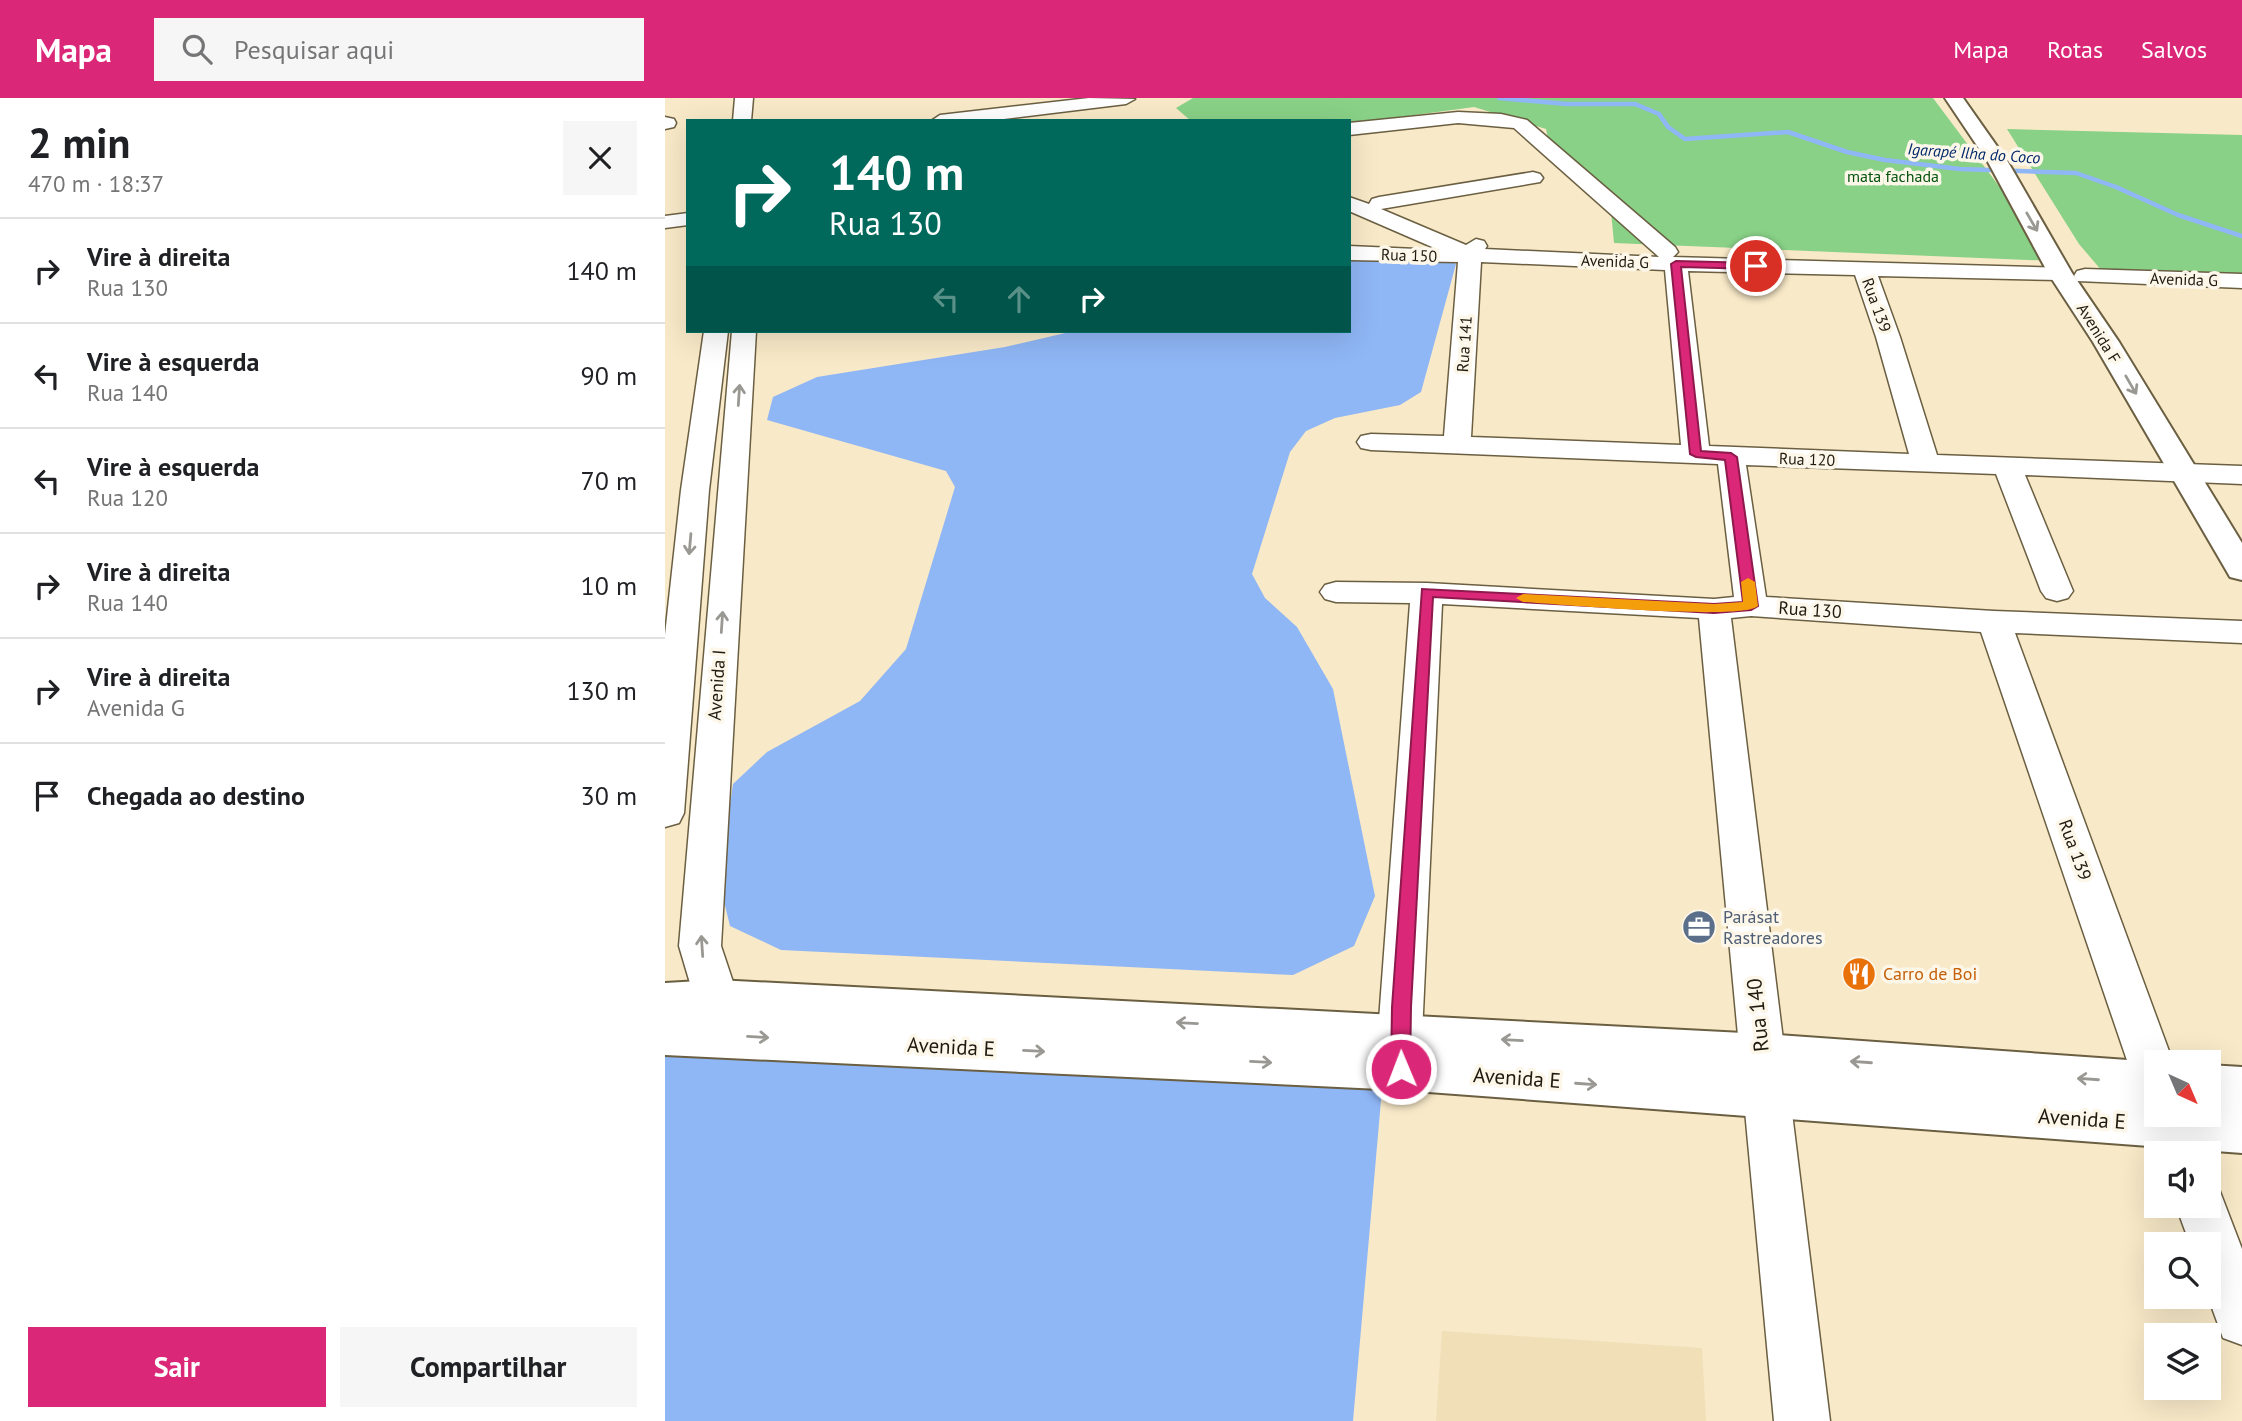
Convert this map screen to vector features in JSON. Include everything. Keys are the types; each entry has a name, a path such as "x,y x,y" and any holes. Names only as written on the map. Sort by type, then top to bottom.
{"main road":[{"name":"Avenida F","path":"1954,98 2008,168 2106,342 2242,570"},
{"name":"Avenida F","path":"1993,119 2008,168 2032,184 2067,271 2228,482"},
{"name":"Avenida E","path":"665,1003 696,1023 1400,1052 1765,1076 2144,1116"},
{"path":"2221,1088 2242,1089"},
{"name":"Avenida E","path":"2221,1127 2242,1130"}],"street":[{"path":"742,119 744,98"},
{"path":"958,119 1126,99"},
{"path":"1351,129 1473,117 1504,118 1520,124 1672,258 1696,454"},
{"path":"1379,203 1533,178"},
{"name":"Avenida G","path":"1351,191 1472,253"},
{"name":"Avenida G","path":"1351,204 1472,253 2067,271 2242,281"},
{"path":"665,215 686,212"},
{"path":"665,222 686,219"},
{"name":"Rua 150","path":"1351,253 1472,253"},
{"name":"Rua 141","path":"1457,444 1472,253"},
{"name":"Avenida G","path":"1672,258 1864,269 2067,271"},
{"name":"Rua 139","path":"1864,269 1888,337 1925,462"},
{"path":"665,813 695,490 716,333"},
{"name":"Avenida I","path":"696,1023 703,962 700,946 744,333"},
{"name":"Rua 120","path":"1371,442 2182,472 2228,482"},
{"name":"Rua 140","path":"1731,457 1733,607 1765,1076 1802,1421"},
{"path":"2007,465 2057,590"},
{"path":"665,495 733,485"},
{"name":"Rua 130","path":"1336,592 1427,593 2242,632"},
{"path":"1400,1052 1427,593"},
{"name":"Rua 139","path":"1994,622 2146,1050"},
{"path":"2205,1218 2242,1319"}],"shaded area":[{"path":"1442,1331 1702,1348 1706,1421 1436,1421"}],"green space":[{"name":"mata fachada","path":"1193,98 1933,98 2055,261 1614,243 1609,190 1552,158 1546,129 1474,107 1351,124 1351,119 1189,119 1176,108"},
{"path":"2007,129 2242,135 2242,278 2102,271 2079,244"}],"water":[{"path":"1351,256 1450,260 1456,264 1421,392 1400,405 1335,418 1306,431 1290,452 1252,574 1265,598 1297,627 1333,689 1375,896 1354,946 1293,975 781,950 730,926 719,881 733,784 767,752 860,701 906,649 955,487 946,471 767,420 773,397 817,377 1005,347 1065,333 1351,333"},
{"path":"665,1048 1382,1089 1353,1421 665,1421"}],"waterway":[{"name":"Igarapé Ilha do Coco","path":"1499,98 1567,104 1635,104 1659,114 1668,127 1685,139 1788,132 1847,152 1885,160 1960,169 2076,173 2116,187 2178,215 2242,236"}],"slow traffic":[{"path":"1523,598 1714,609 1751,606 1748,582"}],"place":[{"name":"Parásat Rastreadores","path":"1699,927"},
{"name":"Carro de Boi","path":"1859,974"}],"route":[{"path":"1401,1069 1401,1007 1427,593 1714,609 1751,606 1731,457 1696,454 1676,264 1756,266"}]}
